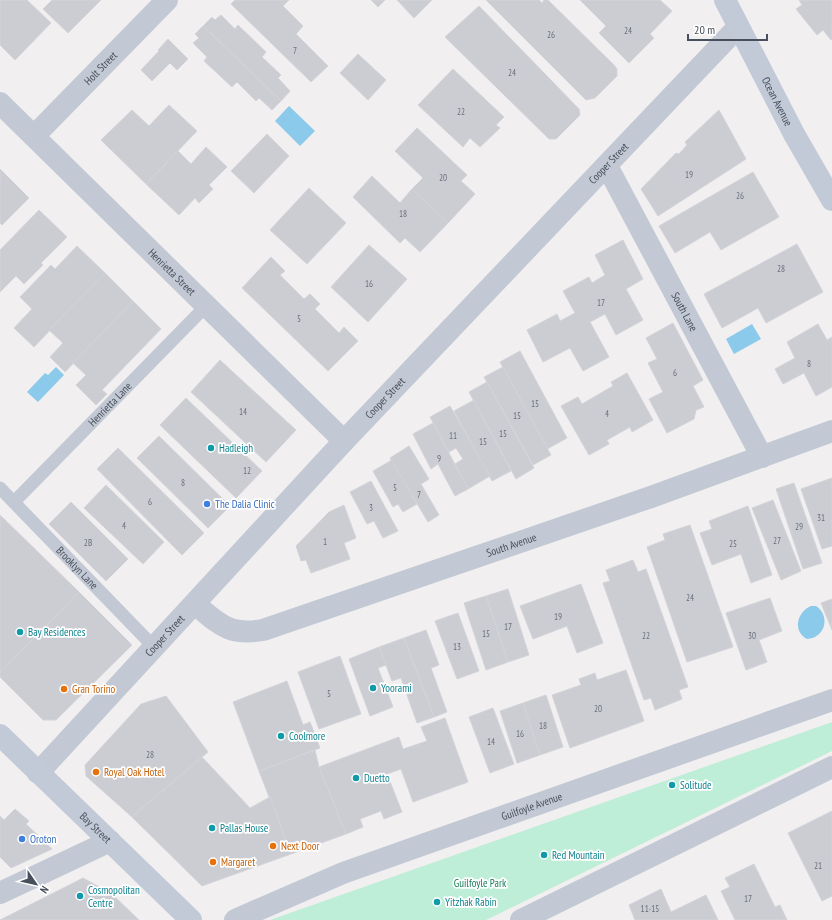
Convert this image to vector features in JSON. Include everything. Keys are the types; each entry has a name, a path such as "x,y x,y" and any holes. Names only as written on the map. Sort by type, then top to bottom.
{"street":[{"name":"Holt Street","path":"34,136 166,0"},
{"name":"Ocean Avenue","path":"725,0 794,134 832,200"},
{"name":"Cooper Street","path":"38,773 344,441 738,27"},
{"name":"Henrietta Street","path":"0,103 344,441"},
{"name":"South Lane","path":"607,166 762,457"},
{"name":"South Avenue","path":"195,604 212,619 231,630 246,633 263,630 762,457 832,431"},
{"name":"Guilfoyle Avenue","path":"235,920 343,873 832,700"},
{"name":"Bay Street","path":"0,735 191,920"},
{"path":"521,920 832,768"},
{"path":"0,893 110,841"}],"lane":[{"name":"Henrietta Lane","path":"14,502 206,306"},
{"name":"Brooklyn Lane","path":"0,488 154,647"}],"green space":[{"name":"Guilfoyle Park","path":"832,722 832,751 486,920 270,920"}],"water":[{"path":"289,106 315,131 300,146 275,121"},
{"path":"752,324 761,339 734,354 726,339"},
{"path":"56,367 64,375 38,402 27,392 45,373 48,375"},
{"path":"811,606 816,606 821,610 824,626 818,635 807,639 802,636 799,631 798,622 802,613"}],"building":[{"path":"0,0 27,0 51,23 15,60 0,45"},
{"path":"52,0 101,0 68,33 43,9"},
{"path":"235,0 289,0 283,6 303,26 296,34 328,66 311,82 231,4"},
{"path":"371,0 385,0 378,7"},
{"path":"397,0 432,0 414,18"},
{"path":"486,0 539,0 542,3 544,0 548,0 614,65 617,69 617,76 595,98 586,100"},
{"path":"580,0 660,0 672,11 650,34 654,38 629,63 599,33 606,26"},
{"path":"799,0 832,0 831,40 823,30 817,35 796,9 802,5"},
{"path":"479,6 579,109 580,115 556,139 549,139 445,37"},
{"path":"221,15 235,29 238,25 266,52 262,57 281,75 278,78 290,91 281,101 203,26 212,17 215,20"},
{"path":"203,26 281,101 272,110 259,98 256,101 237,82 232,87 204,61 207,57 193,43 199,38 195,34"},
{"path":"168,39 188,59 177,70 170,63 152,81 141,70"},
{"path":"358,54 386,80 368,100 340,73"},
{"path":"453,69 504,117 496,125 500,128 480,147 470,138 463,147 418,105"},
{"path":"169,105 197,131 146,184 101,140 132,110 149,126"},
{"path":"719,110 746,159 658,216 641,189 676,153 679,154 687,145 685,142"},
{"path":"417,128 467,175 461,181 475,194 448,223 412,189 423,178 395,151"},
{"path":"267,134 289,156 254,193 231,171"},
{"path":"206,147 227,167 209,185 213,189 199,203 195,198 179,215 146,184 178,151 191,164"},
{"path":"0,169 29,198 2,225 0,223"},
{"path":"753,172 779,217 721,250 710,232 675,253 659,226"},
{"path":"372,176 400,203 412,189 448,223 420,252 405,238 400,243 353,197"},
{"path":"309,188 346,223 307,264 270,230"},
{"path":"39,210 67,237 41,263 43,265 24,284 16,276 0,292 0,250"},
{"path":"623,240 643,279 626,289 643,320 616,335 605,314 590,322 609,357 583,371 570,348 543,362 527,330 557,314 560,321 575,313 563,291 589,277 592,283 605,275 595,255"},
{"path":"797,244 823,292 766,323 758,308 722,328 704,294"},
{"path":"369,245 407,279 368,322 331,287"},
{"path":"77,246 105,273 34,347 14,328 32,309 20,297 51,265 55,269"},
{"path":"271,257 285,271 280,275 304,299 310,294 320,304 315,309 339,333 344,327 358,341 328,371 242,288"},
{"path":"105,273 133,301 65,372 50,357 63,343 49,330"},
{"path":"133,301 161,329 102,390 107,394 96,405 76,385 86,375 73,363"},
{"path":"673,323 703,380 693,386 704,407 696,410 694,419 667,433 649,399 663,392 648,363 657,359 646,338"},
{"path":"818,324 827,340 832,337 832,387 816,396 804,373 783,384 775,369 795,358 787,342"},
{"path":"520,351 567,438 547,449 500,362"},
{"path":"220,360 296,430 266,462 191,392"},
{"path":"503,367 551,455 533,465 484,377"},
{"path":"627,373 653,420 632,432 630,427 607,440 609,444 589,455 561,406 578,397 582,404 613,386 611,382"},
{"path":"487,382 534,468 516,479 469,392"},
{"name":"Hadleigh","path":"186,398 262,471 236,498 160,425"},
{"path":"474,400 511,471 492,481 454,411"},
{"path":"450,406 490,476 468,489 455,464 463,459 456,448 449,452 430,417"},
{"path":"433,423 468,489 455,496 438,464 431,469 413,434"},
{"path":"159,436 230,506 208,528 137,458"},
{"path":"409,446 429,479 421,484 439,515 428,522 390,458"},
{"path":"118,448 204,533 182,555 97,469"},
{"path":"392,460 417,504 403,512 398,504 393,507 373,471"},
{"path":"832,478 832,546 822,549 801,489"},
{"path":"371,481 398,531 383,538 374,521 367,524 350,492"},
{"path":"794,483 822,563 803,569 776,489"},
{"path":"106,485 164,542 143,564 84,508"},
{"path":"773,500 801,571 781,580 752,508"},
{"path":"71,502 128,559 106,581 49,524"},
{"path":"344,505 356,538 344,543 350,559 311,573 306,560 301,561 296,546 329,512"},
{"path":"748,506 772,575 751,583 741,554 712,565 700,533 712,529 709,521"},
{"name":"Bay Residences","path":"0,515 79,592 0,673"},
{"path":"690,525 733,647 687,662 647,547 665,540 663,534"},
{"path":"633,560 638,572 646,569 688,687 679,690 682,699 655,710 651,698 644,700 603,583 610,581 606,570"},
{"path":"581,584 603,643 577,653 567,626 533,639 520,606"},
{"path":"508,589 529,655 508,662 486,596"},
{"path":"79,592 132,645 56,720 43,720 0,677 0,673"},
{"path":"486,596 508,662 486,670 464,603"},
{"path":"770,598 782,631 759,640 767,662 746,670 726,613"},
{"path":"832,599 832,630 821,603"},
{"path":"458,613 479,671 457,679 435,621"},
{"path":"426,630 439,665 431,668 447,712 434,717 404,638"},
{"path":"404,638 434,717 417,723 401,678 392,681 379,647"},
{"name":"Yoorami","path":"379,647 386,665 378,668 393,707 370,716 349,659"},
{"path":"340,656 361,714 319,729 298,672"},
{"path":"626,670 644,721 570,748 552,695 581,685 579,679 595,673 597,680"},
{"name":"Coolmore","path":"287,681 303,725 310,722 320,748 259,771 233,702"},
{"path":"546,695 563,747 540,755 523,703"},
{"path":"166,696 208,752 132,817 86,776 85,765 141,704"},
{"path":"523,703 540,755 517,763 500,711"},
{"path":"493,708 514,764 490,773 469,717"},
{"name":"Duetto","path":"445,718 468,782 413,802 401,769 387,774 402,812 384,819 381,811 360,819 363,827 346,834 319,767 399,737 403,749 427,741 421,727"},
{"path":"315,750 319,767 346,834 291,854 259,771"},
{"name":"Pallas House","path":"202,757 250,808 270,797 291,854 202,886 132,817"},
{"path":"15,809 29,821 26,824 52,849 11,868 0,857 0,816 4,820"},
{"path":"832,811 832,896 822,901 788,833"},
{"path":"754,864 775,907 780,905 787,920 735,920 721,891 730,887 725,878"},
{"name":"Cosmopolitan Centre","path":"83,878 112,894 139,920 0,920"},
{"path":"661,889 671,912 706,895 718,920 635,920 629,905"}],"place":[{"name":"Hadleigh","path":"211,448"},
{"name":"The Dalia Clinic","path":"207,504"},
{"name":"Bay Residences","path":"20,632"},
{"name":"Yoorami","path":"373,688"},
{"name":"Gran Torino","path":"64,689"},
{"name":"Coolmore","path":"281,736"},
{"name":"Royal Oak Hotel","path":"96,772"},
{"name":"Duetto","path":"356,778"},
{"name":"Solitude","path":"672,785"},
{"name":"Pallas House","path":"212,828"},
{"name":"Oroton","path":"22,839"},
{"name":"Next Door","path":"273,846"},
{"name":"Red Mountain","path":"544,855"},
{"name":"Margaret","path":"213,862"},
{"name":"Cosmopolitan Centre","path":"80,896"},
{"name":"Yitzhak Rabin","path":"437,902"}]}
